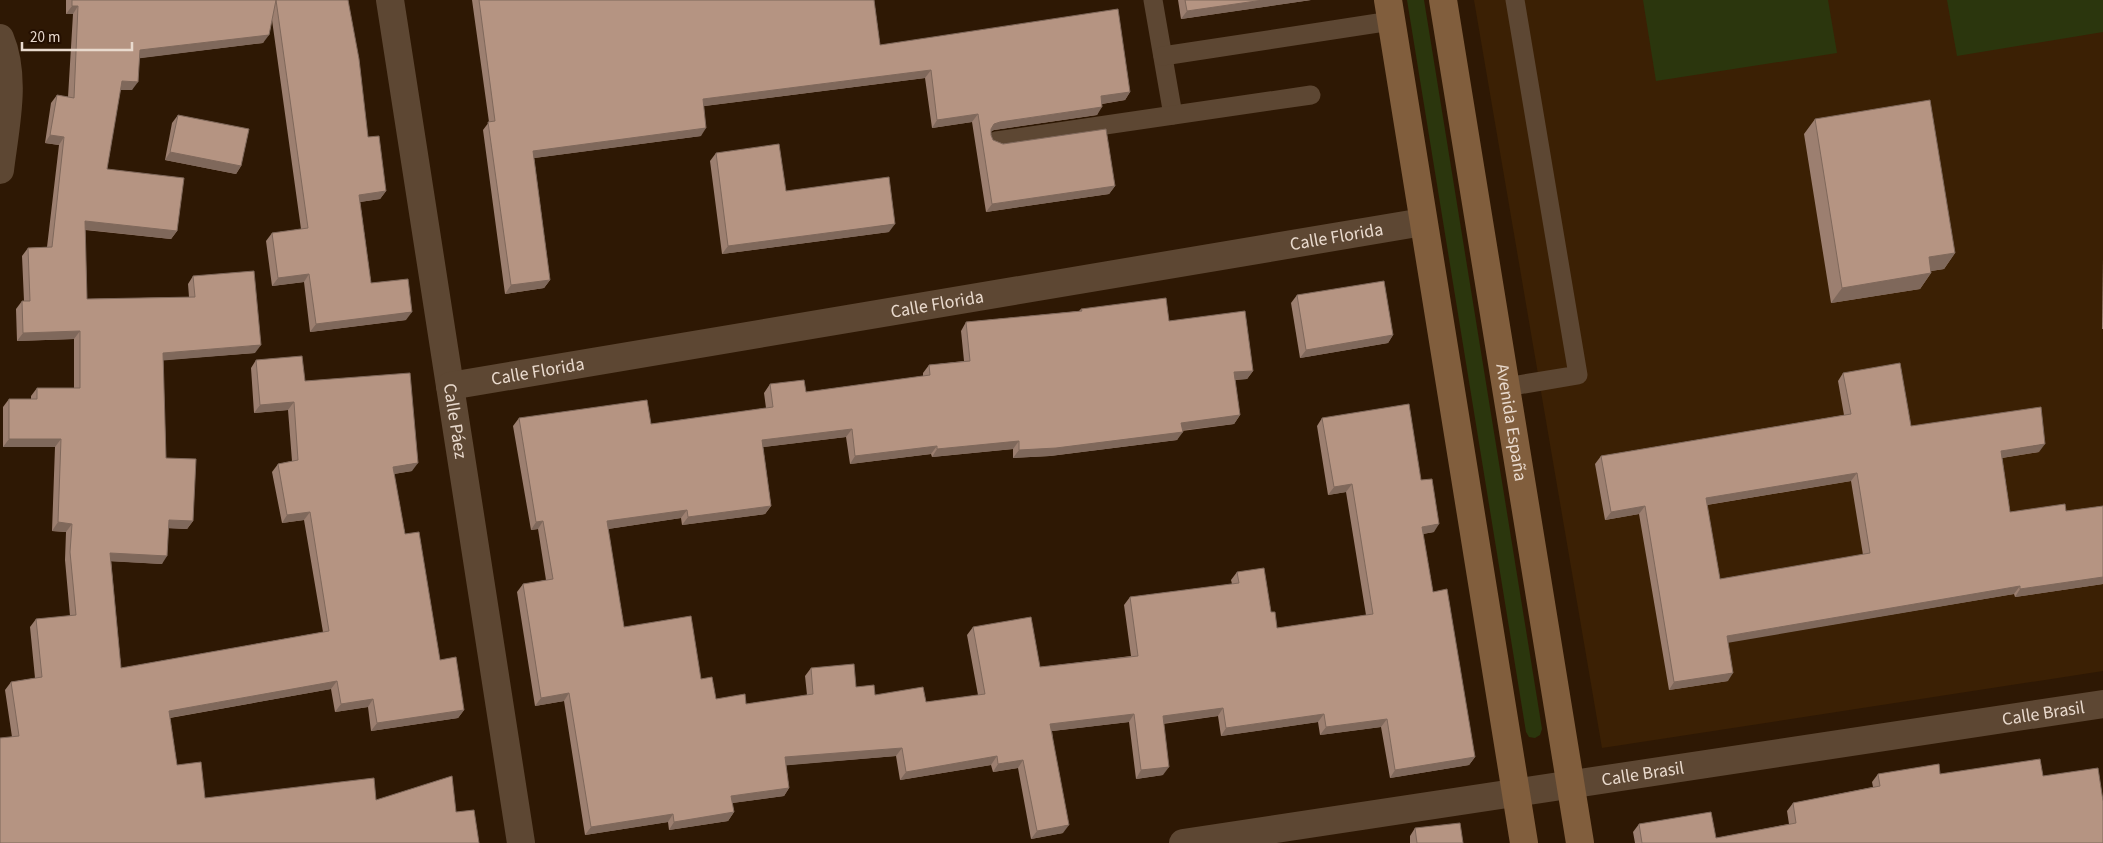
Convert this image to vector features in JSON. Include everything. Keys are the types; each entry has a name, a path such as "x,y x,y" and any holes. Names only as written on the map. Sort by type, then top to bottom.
{"main road":[{"name":"Avenida España","path":"1443,0 1580,843"},
{"path":"1389,10 1524,843"}],"street":[{"name":"Calle Páez","path":"390,0 521,843"},
{"path":"0,38 7,62 8,90 0,170"},
{"name":"Calle Florida","path":"450,386 1424,222"},
{"name":"Calle Brasil","path":"1183,843 1516,791 2103,704"}],"lane":[{"path":"1153,0 1173,115"},
{"path":"1506,386 1578,375 1514,0"},
{"path":"1163,56 1389,10"},
{"path":"996,141 1311,95"}],"shaded area":[{"path":"1474,0 2103,0 2103,671 1602,748"}],"green space":[{"path":"1407,0 1424,0 1542,729 1540,735 1535,738 1529,737 1526,732"},
{"path":"1643,0 1828,0 1837,53 1656,81"},
{"path":"1947,0 2103,0 2103,32 1957,56"}],"building":[{"path":"72,0 276,0 269,35 140,50 138,82 122,81 107,169 184,178 177,231 85,221 87,299 195,297 193,276 254,271 261,345 163,353 166,458 196,459 193,521 169,520 167,556 110,553 121,668 329,631 310,512 287,515 278,464 298,460 294,402 260,405 256,360 302,356 305,381 410,373 418,463 393,467 405,534 419,532 440,660 456,657 464,710 377,723 373,699 341,704 337,681 169,711 177,765 201,762 205,798 374,778 376,800 452,776 456,812 474,810 479,843 0,843 0,738 19,736 11,682 42,677 36,619 76,615 70,552 72,524 58,522 61,439 9,439 9,399 37,399 37,388 80,388 80,331 23,333 22,301 30,301 28,248 52,247 64,137 50,135 57,95 74,98 78,6 72,6"},
{"path":"276,0 348,0 359,59 368,137 379,136 386,191 359,195 371,283 408,279 412,312 316,324 309,274 278,278 272,233 308,228"},
{"path":"479,0 874,0 880,45 1118,9 1130,92 1101,96 1102,107 1000,122 994,124 991,129 993,140 1003,144 1106,129 1115,186 992,204 978,114 937,120 931,70 703,99 706,128 533,151 550,280 511,285 488,122 495,121"},
{"path":"1185,0 1263,0 1187,11"},
{"path":"1930,100 1955,253 1929,257 1931,273 1842,288 1815,119"},
{"path":"178,115 249,129 241,166 170,152"},
{"path":"779,144 786,191 889,177 895,224 728,246 716,153"},
{"path":"1384,281 1393,335 1306,350 1297,295"},
{"path":"1166,298 1169,321 1245,311 1253,371 1234,372 1240,415 1181,423 1183,432 1056,448 1019,450 1019,441 937,449 937,446 855,456 852,429 762,440 771,506 688,517 687,510 607,521 624,627 691,616 701,679 712,677 716,699 745,694 746,704 813,694 811,668 854,664 856,687 874,685 875,695 923,687 926,702 985,694 973,627 1031,617 1040,667 1138,656 1130,597 1239,583 1237,572 1264,568 1271,612 1275,612 1277,628 1373,614 1352,484 1334,487 1322,418 1409,404 1421,480 1432,479 1439,524 1422,527 1433,592 1447,589 1475,757 1395,770 1387,719 1326,727 1324,714 1226,728 1223,708 1163,716 1169,767 1141,770 1134,714 1050,724 1069,825 1037,831 1023,760 998,764 997,756 906,772 902,748 785,757 789,788 731,796 734,812 674,822 673,814 591,827 569,693 541,698 523,584 553,579 543,521 536,522 519,418 647,400 651,424 773,407 770,384 804,380 806,392 930,375 929,365 970,361 966,322 1082,311 1081,309"},
{"path":"1900,363 1911,426 2041,407 2045,444 2001,451 2010,512 2065,504 2066,511 2103,506 2103,577 2020,589 2020,586 1727,636 1733,673 1674,682 1645,506 1611,512 1601,456 1851,414 1843,373","holes":["1857,473 1870,553 1720,579 1706,498"]},
{"path":"2040,759 2043,776 2098,768 2103,801 2103,843 1642,843 1639,824 1711,812 1716,838 1796,823 1793,803 1880,786 1878,774 1939,764 1940,774"},
{"path":"1460,823 1463,843 1417,843 1415,828"}]}
